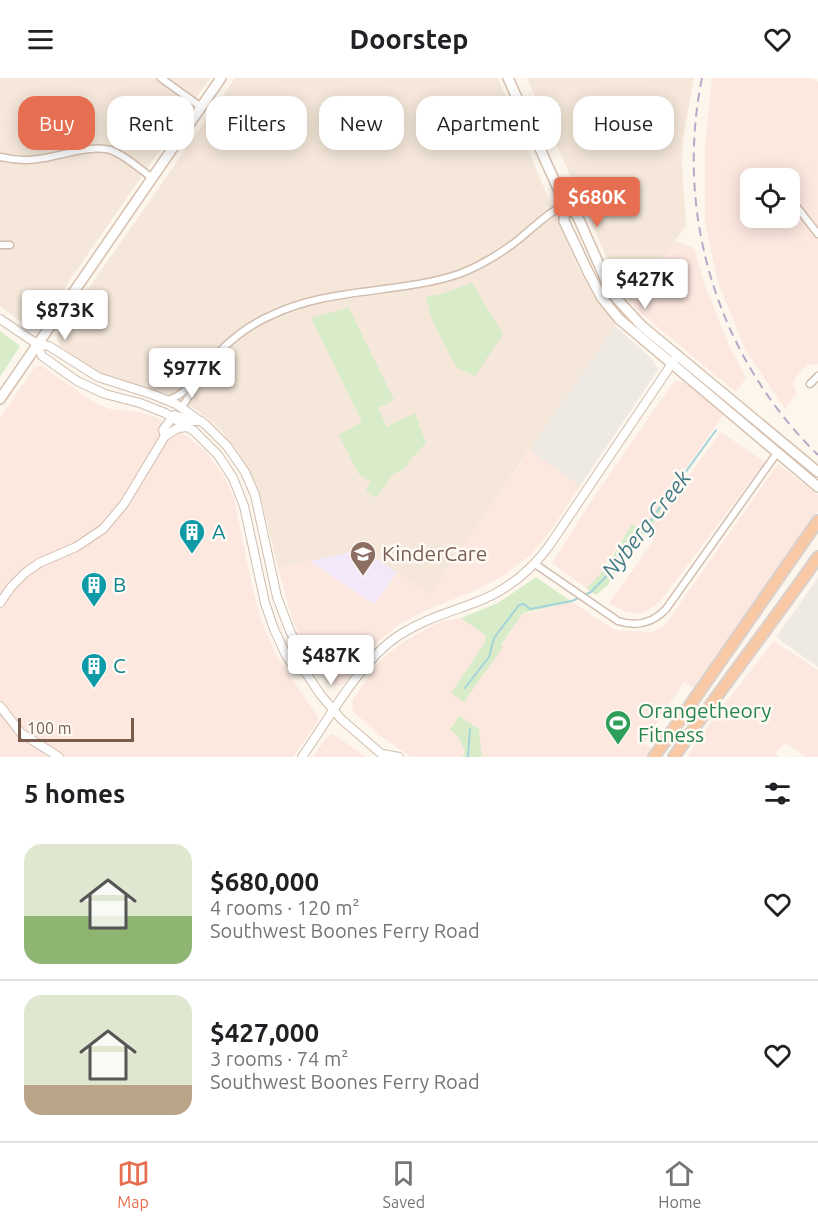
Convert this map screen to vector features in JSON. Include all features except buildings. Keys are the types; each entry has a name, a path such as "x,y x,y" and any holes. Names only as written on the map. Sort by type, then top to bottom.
{"highway":[{"path":"654,757 818,521"},
{"path":"674,757 818,557"}],"main road":[{"path":"0,399 220,78"},
{"path":"508,78 565,204 577,215 608,285 617,299 636,321 818,472"},
{"path":"565,204 564,221 602,298 629,329 818,487"}],"street":[{"path":"161,78 201,106"},
{"path":"0,158 36,159 104,149 115,152 152,178"},
{"path":"168,400 176,398 189,387 209,362 233,339 273,314 317,300 460,273 499,254 543,217 565,204"},
{"path":"800,211 818,234"},
{"path":"0,245 10,245"},
{"path":"0,319 37,345 49,346 81,368 108,381 168,400 201,421 228,447 248,480 260,515 277,597 302,655 302,667"},
{"path":"37,345 42,356 83,384 105,394 150,406 171,417 188,427 218,455 233,478 248,520 258,577 269,616 291,663 302,667 334,711 384,756 399,757"},
{"path":"302,757 369,663 391,641 426,620 498,592 534,564 549,546 677,355"},
{"path":"810,384 818,376"},
{"path":"182,408 191,393 189,387"},
{"path":"165,436 163,430 171,417 176,414 201,421"},
{"path":"0,603 25,573 39,563 76,547 103,529 124,504 165,436 178,428 188,427"},
{"path":"534,564 624,623 642,623 659,616 777,453"},
{"path":"0,706 21,733 59,757"}],"shaded area":[{"path":"0,78 210,78 194,101 194,96 107,96 107,150 160,150 38,326 28,327 0,306"},
{"path":"235,78 498,78 506,96 416,96 416,150 528,150 577,266 594,296 616,324 430,595 362,550 278,568 263,506 253,479 241,457 221,430 198,411 168,395 113,379 89,367 60,346 57,339 57,334 185,150 194,150 194,137 206,120 206,150 307,150 307,96 222,96"},
{"path":"527,78 694,78 683,137 682,164 686,225 631,303 618,283 559,150 561,150 561,96 535,96"},
{"path":"712,78 813,78 818,82 818,364 807,365 796,376 793,384 797,393 785,409 745,349 718,282 705,223 705,146"},
{"path":"675,241 694,248 705,286 729,345 746,378 736,392 631,303"},
{"path":"615,326 653,360 658,370 580,486 530,450"},
{"path":"42,366 95,403 110,409 139,412 155,417 190,438 207,453 225,478 234,498 262,623 277,657 318,717 317,723 293,757 0,757 0,418 34,368"},
{"path":"677,381 689,384 724,414 642,531 632,525 599,578 586,588 552,563 594,497 672,384"},
{"path":"721,432 765,462 659,603 642,614 625,612 609,603 654,540 646,534"},
{"path":"530,450 580,486 552,529 531,555 501,577 401,623 369,648 344,684 333,685 310,660 292,618 278,568 310,561 374,604 397,572 430,594"},
{"path":"778,464 818,495 818,511 766,592 693,688 684,682 644,743 654,751 650,757 482,757 479,729 458,715 458,737 465,752 462,757 411,757 379,735 352,710 353,699 378,663 400,644 439,622 461,618 485,635 485,642 451,693 501,646 523,613 572,602 615,630 652,632 664,626"},
{"path":"362,550 397,572 374,604 310,561"},
{"path":"818,578 818,667 776,637"},
{"path":"774,641 818,670 818,757 806,757 785,743 776,752 778,757 687,757 715,716"},
{"path":"333,734 366,757 313,757 327,737"}],"green space":[{"path":"472,283 503,334 475,376 457,368 432,320 426,297"},
{"path":"349,308 394,400 378,408 387,427 415,413 426,443 404,469 393,474 376,498 366,490 371,482 358,473 339,435 362,422 311,318"},
{"path":"0,331 20,346 0,377"},
{"path":"661,503 666,506 646,534 639,536 608,585 596,595 586,588 606,567 632,524 642,531"},
{"path":"536,577 572,602 523,613 501,645 503,647 464,702 451,693 485,642 485,635 461,618 498,603"},
{"path":"458,715 479,729 482,757 462,757 465,752 458,737 450,729"}],"waterway":[{"name":"Nyberg Creek","path":"465,688 489,657 494,638 519,605 524,604 530,609 572,601 591,592 622,560 716,430"},
{"name":"Nyberg Creek","path":"468,757 470,729"}],"railway":[{"path":"702,78 695,130 694,181 700,232 712,281 730,329 754,374 783,416 818,455"}],"place":[{"name":"A","path":"192,555"},
{"name":"KinderCare","path":"363,577"},
{"name":"B","path":"94,608"},
{"name":"C","path":"94,689"},
{"name":"Orangetheory Fitness","path":"618,746"}]}
